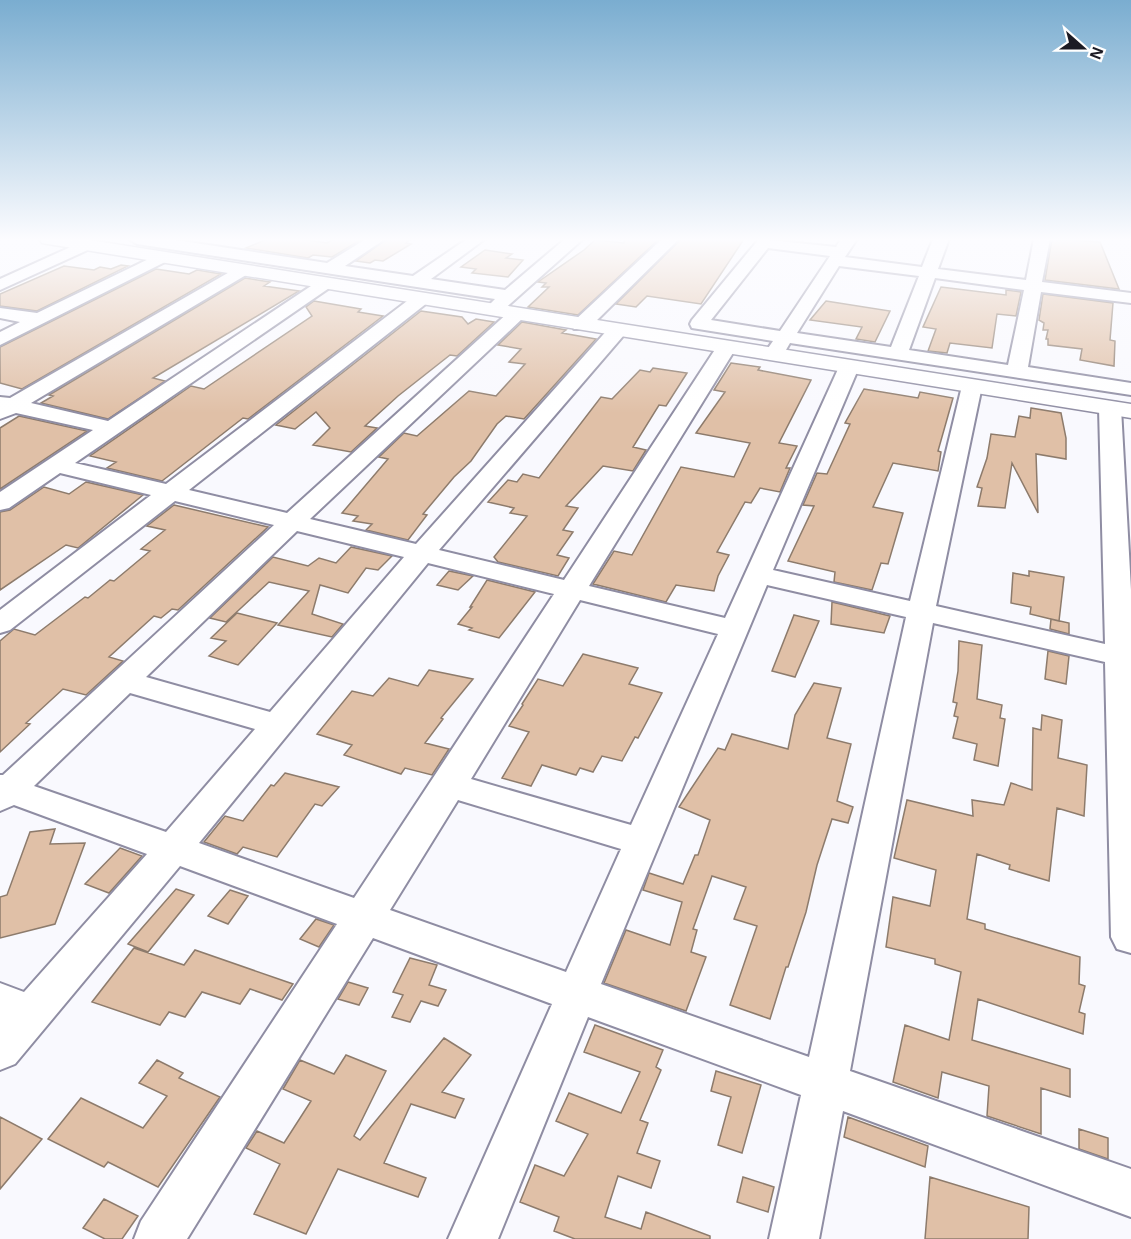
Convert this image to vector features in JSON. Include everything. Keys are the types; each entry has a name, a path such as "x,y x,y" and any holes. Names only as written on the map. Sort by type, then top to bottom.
{"highway":[{"path":"453,297 617,331 726,348 779,347 849,367 972,386 1124,403"}],"street":[{"path":"0,339 81,297"},
{"path":"4,407 186,297"},
{"path":"0,503 299,297"},
{"path":"0,624 169,492 410,297"},
{"path":"516,297 292,522 3,792 174,848 366,916 826,1085 1131,1193"},
{"path":"581,325 610,297"},
{"path":"721,297 699,324 779,347 898,354 1017,372 1124,403 1118,656 1127,733 1130,914"},
{"path":"779,347 812,297"},
{"path":"898,354 920,297"},
{"path":"1017,372 1032,297"},
{"path":"0,313 37,320"},
{"path":"0,1050 16,1008 174,848 422,553 617,331"},
{"path":"159,1239 726,348"},
{"path":"473,1239 575,994 849,367"},
{"path":"794,1239 921,612 972,386"},
{"path":"4,407 111,428"},
{"path":"56,465 733,629"},
{"path":"758,575 1118,656"},
{"path":"124,681 278,725"},
{"path":"450,785 641,842"}],"building":[{"path":"0,297 66,297 37,311 0,306"},
{"path":"100,297 182,297 22,389 0,383 0,347"},
{"path":"213,297 289,297 153,378 165,381 108,419 41,403 53,396 49,395"},
{"path":"539,297 597,297 578,315 528,307"},
{"path":"623,297 646,297 636,307 616,304"},
{"path":"653,297 706,297 701,304"},
{"path":"937,297 1020,297 1016,316 997,314 992,348 950,343 947,353 928,351 936,329 923,327"},
{"path":"1043,297 1065,297 1113,303 1110,340 1115,341 1114,366 1080,360 1082,349 1048,345 1048,339 1046,339 1048,330 1043,330 1044,323 1039,320"},
{"path":"314,301 361,309 358,312 383,316 248,419 243,418 162,481 107,468 116,462 90,456 191,386 204,389 312,316 306,307"},
{"path":"826,301 890,311 875,342 856,339 862,327 810,320"},
{"path":"421,311 462,317 468,324 476,319 494,322 457,356 450,355 398,396 365,426 377,428 351,452 313,445 330,428 316,412 295,429 276,425"},
{"path":"522,322 566,330 562,333 596,339 524,419 506,416 497,424 471,461 454,477 423,514 427,515 408,540 366,530 372,524 353,521 358,516 342,513 388,459 379,457 404,433 417,436 469,391 496,396 525,364 509,362 521,349 498,345"},
{"path":"731,363 760,367 758,370 811,380 779,443 797,446 786,468 790,468 780,492 760,488 751,503 745,502 717,552 729,555 718,576 714,591 676,585 666,602 593,584 614,551 632,555 681,467 734,477 750,443 696,433 725,392 714,390"},
{"path":"653,368 687,373 666,406 659,405 633,447 646,450 633,471 603,466 566,506 578,508 563,530 573,532 557,555 569,558 558,576 498,562 494,557 527,516 510,513 514,508 488,502 508,480 517,482 523,474 539,478 601,397 612,399 640,370 650,372"},
{"path":"864,389 918,398 920,392 953,398 938,451 941,452 938,471 893,463 873,507 903,513 888,564 881,563 872,590 834,582 835,572 788,561 814,506 803,505 817,473 827,474 850,424 845,423"},
{"path":"1031,408 1061,413 1066,438 1066,459 1036,454 1038,513 1012,463 1005,508 978,506 982,488 977,487 987,458 991,434 1015,437 1019,416 1030,418"},
{"path":"19,416 87,431 0,489 0,428"},
{"path":"86,482 143,495 78,548 66,545 0,590 0,512 10,510 44,487 69,494"},
{"path":"174,505 268,527 178,610 172,609 161,618 154,616 109,657 123,661 86,695 63,689 26,723 30,724 0,752 0,641 14,629 35,635 85,597 88,598 110,580 114,581 150,551 141,549 165,530 147,526"},
{"path":"351,547 392,556 378,570 366,568 348,593 320,585 312,614 343,624 332,637 278,625 309,591 269,582 226,622 210,618 273,557 308,566 319,558 336,563"},
{"path":"449,571 473,576 458,590 437,585"},
{"path":"1029,571 1064,577 1059,621 1030,614 1031,607 1011,603 1013,573 1029,576"},
{"path":"487,580 535,592 499,638 469,630 472,628 458,624 472,607 470,607"},
{"path":"832,602 890,616 884,633 831,624"},
{"path":"237,613 277,623 238,665 209,656 226,641 211,638"},
{"path":"794,615 819,621 795,677 772,671"},
{"path":"1051,619 1069,623 1069,634 1050,629"},
{"path":"959,641 982,645 977,699 1002,705 1000,718 1005,719 998,766 974,760 977,744 953,738 958,717 954,716 957,703 953,702 958,671"},
{"path":"1048,651 1069,656 1066,684 1045,679"},
{"path":"583,654 638,668 629,684 662,693 638,738 635,737 622,761 602,756 593,772 580,768 576,775 542,765 531,786 502,778 529,732 509,726 538,679 563,686"},
{"path":"429,670 473,679 441,718 443,719 425,743 449,749 432,775 405,768 401,774 344,755 352,745 317,734 352,691 373,696 389,678 418,686"},
{"path":"814,683 841,688 827,738 851,744 837,801 853,807 848,823 832,819 817,865 806,912 770,1019 730,1005 757,926 734,919 746,887 712,876 693,929 697,930 691,952 706,957 686,1011 604,983 626,930 670,945 682,902 643,890 649,873 683,884 695,855 698,855 710,820 679,807 718,748 725,750 732,734 788,749 795,715"},
{"path":"1042,715 1062,720 1058,758 1087,765 1084,816 1057,808 1049,881 1009,869 1010,865 977,854 967,919 985,924 985,929 1080,957 1079,984 1085,986 1079,1012 1085,1014 1083,1034 978,999 972,1040 1070,1069 1070,1097 1041,1088 1041,1134 987,1116 989,1086 942,1072 938,1098 893,1082 905,1025 949,1040 961,972 935,964 935,959 886,947 893,897 930,906 936,870 894,858 907,800 973,816 972,800 1004,805 1011,783 1032,790 1033,728 1041,730"},
{"path":"285,773 339,787 322,806 315,804 277,857 243,847 237,854 204,842 225,816 243,821 271,785 274,786"},
{"path":"55,829 50,844 85,843 55,924 0,938 0,897 7,895 30,832"},
{"path":"120,848 142,856 109,893 85,884"},
{"path":"176,889 194,895 148,952 128,944"},
{"path":"230,890 248,896 228,924 208,916"},
{"path":"316,919 334,925 319,947 300,939"},
{"path":"134,948 184,965 195,950 293,984 282,1000 250,989 240,1004 202,992 185,1017 169,1012 160,1025 92,1002"},
{"path":"410,958 437,965 429,985 446,990 438,1006 421,1001 410,1022 392,1017 403,995 393,992"},
{"path":"348,982 368,988 359,1005 338,999"},
{"path":"595,1025 663,1050 656,1067 661,1070 640,1120 648,1123 637,1153 660,1161 651,1188 618,1176 605,1217 641,1229 646,1212 710,1236 710,1239 575,1239 554,1231 559,1217 520,1202 535,1165 564,1176 588,1134 556,1121 569,1093 621,1113 640,1072 584,1052"},
{"path":"444,1038 471,1055 442,1092 464,1099 455,1118 411,1104 384,1163 426,1178 418,1197 338,1169 306,1234 254,1214 280,1164 246,1148 257,1131 284,1143 311,1101 283,1089 300,1060 334,1074 346,1055 386,1071 354,1136 360,1140"},
{"path":"157,1060 183,1073 179,1078 220,1097 158,1187 108,1162 104,1167 48,1139 81,1098 143,1128 167,1096 139,1083"},
{"path":"716,1071 761,1085 742,1153 718,1145 731,1097 711,1091"},
{"path":"0,1117 42,1139 0,1189"},
{"path":"848,1117 928,1146 925,1167 844,1137"},
{"path":"1079,1129 1108,1138 1108,1159 1079,1149"},
{"path":"743,1177 774,1187 768,1212 737,1202"},
{"path":"930,1177 1029,1207 1028,1239 925,1239"},
{"path":"104,1199 138,1216 122,1239 105,1239 83,1228"}]}
